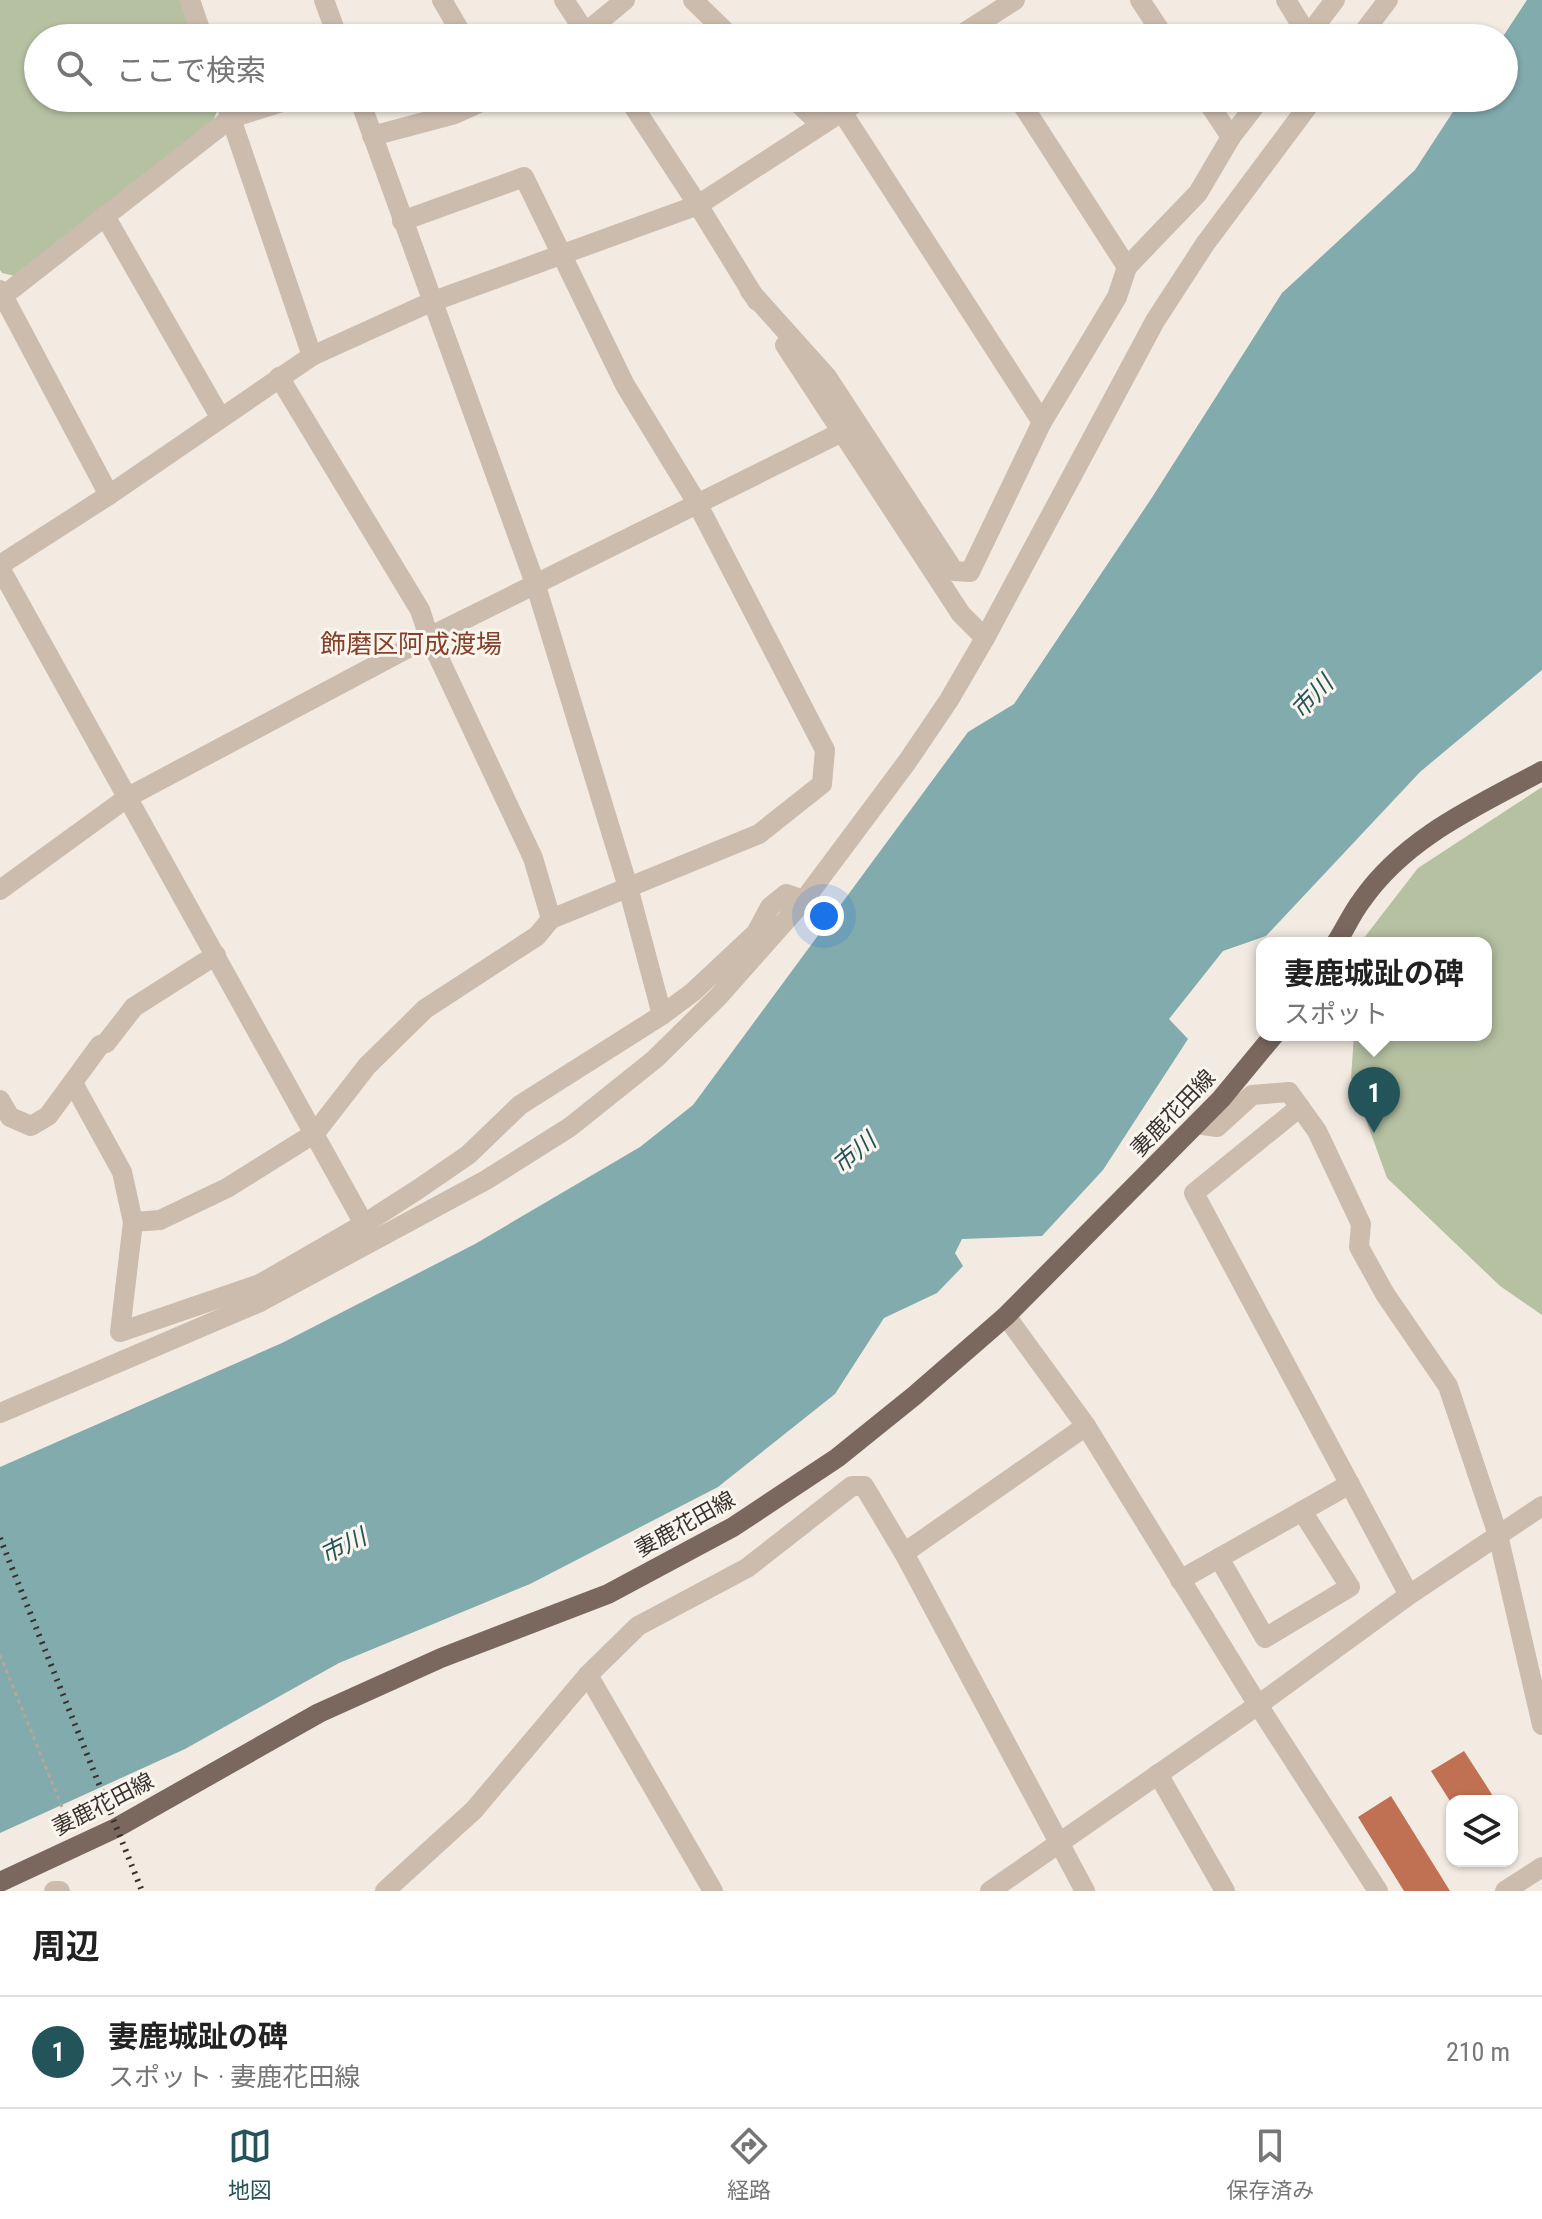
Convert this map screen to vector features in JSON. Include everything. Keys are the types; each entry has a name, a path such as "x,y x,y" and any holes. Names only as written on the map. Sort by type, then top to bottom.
{"main road":[{"path":"1339,937 1361,900 1407,850 1448,821 1542,771"},
{"name":"妻鹿花田線","path":"0,1882 116,1828 319,1713 441,1658 608,1594 694,1550 837,1458 1006,1316 1221,1099 1269,1041"}],"street":[{"path":"190,0 198,24"},
{"path":"442,0 456,24"},
{"path":"564,0 577,24"},
{"path":"598,24 625,0"},
{"path":"693,0 718,24"},
{"path":"983,24 1015,0"},
{"path":"1140,0 1156,24"},
{"path":"1286,0 1300,24"},
{"path":"1317,24 1335,0"},
{"path":"1370,24 1388,0"},
{"path":"327,1 334,24"},
{"path":"229,112 312,356"},
{"path":"109,495 2,293 231,118 250,112"},
{"path":"364,112 536,586 628,887 662,1015"},
{"path":"440,112 443,117"},
{"path":"372,136 455,112"},
{"path":"637,112 961,614 985,638"},
{"path":"808,112 821,125"},
{"path":"364,1224 0,567 312,356 431,302 698,205 842,112 1042,422"},
{"path":"1027,112 1127,267"},
{"path":"1214,112 1231,137"},
{"path":"750,291 827,377 954,571 970,572 1042,422 1117,297 1127,267 1198,193 1231,137 1250,112"},
{"path":"0,1413 260,1293 486,1180 570,1127 655,1059 718,997 804,900 949,700 1155,321 1205,244 1304,112"},
{"path":"133,1222 160,1220 227,1188 315,1133 367,1066 425,1009 537,936 551,919 759,834 822,784 825,750 697,503 625,385 524,177 402,221"},
{"path":"105,216 220,417"},
{"path":"279,377 420,610 429,637 533,858 551,919"},
{"path":"0,890 128,797 429,637 842,432"},
{"path":"73,1083 122,1172 133,1222 120,1332 260,1293 468,1155 520,1105 693,992 756,933 770,907 786,894 804,900"},
{"path":"0,1100 10,1117 31,1126 48,1116 100,1045 106,1043 134,1007 216,955"},
{"path":"1196,1124 1217,1127 1252,1095 1289,1092 1317,1131 1361,1224 1359,1247 1405,1325 1448,1386 1498,1535 1542,1725"},
{"path":"1300,1107 1194,1193 1409,1595"},
{"path":"1006,1316 1086,1426 1258,1705 1378,1891"},
{"path":"904,1553 1086,1426"},
{"path":"1180,1580 1350,1484"},
{"path":"385,1891 474,1810 588,1675 638,1626 747,1568 852,1486 864,1486 904,1553 1085,1891"},
{"path":"990,1891 1258,1705 1409,1595 1542,1506"},
{"path":"1219,1558 1265,1638 1350,1587 1302,1511"},
{"path":"588,1675 713,1891"},
{"path":"1158,1774 1225,1891"},
{"path":"1505,1891 1542,1867"}],"path":[{"path":"0,1655 78,1845"}],"green space":[{"path":"0,0 180,0 189,24 24,24 24,112 217,112 212,123 15,276 0,270"},
{"path":"1542,787 1542,1315 1500,1286 1387,1178 1351,1078 1354,1041 1492,1041 1492,937 1365,937 1418,868"}],"water":[{"name":"市川","path":"1527,0 1542,0 1542,670 1420,772 1266,936 1223,951 1169,1019 1188,1039 1103,1170 1042,1236 962,1239 955,1253 963,1266 937,1293 884,1318 835,1394 718,1487 530,1584 339,1663 185,1749 0,1833 0,1467 282,1343 475,1244 640,1147 693,1105 968,732 1014,704 1151,499 1282,293 1415,170 1453,112 1518,112 1518,24 1511,24"}],"building":[{"path":"1464,1751 1492,1795 1446,1795 1431,1771"},
{"path":"1391,1796 1450,1891 1404,1891 1358,1817"}],"railway":[{"path":"0,1538 142,1891"}],"place":[{"name":"妻鹿城趾の碑","path":"1374,1133"}],"district":[{"name":"飾磨区阿成渡場","path":"411,644"}]}
